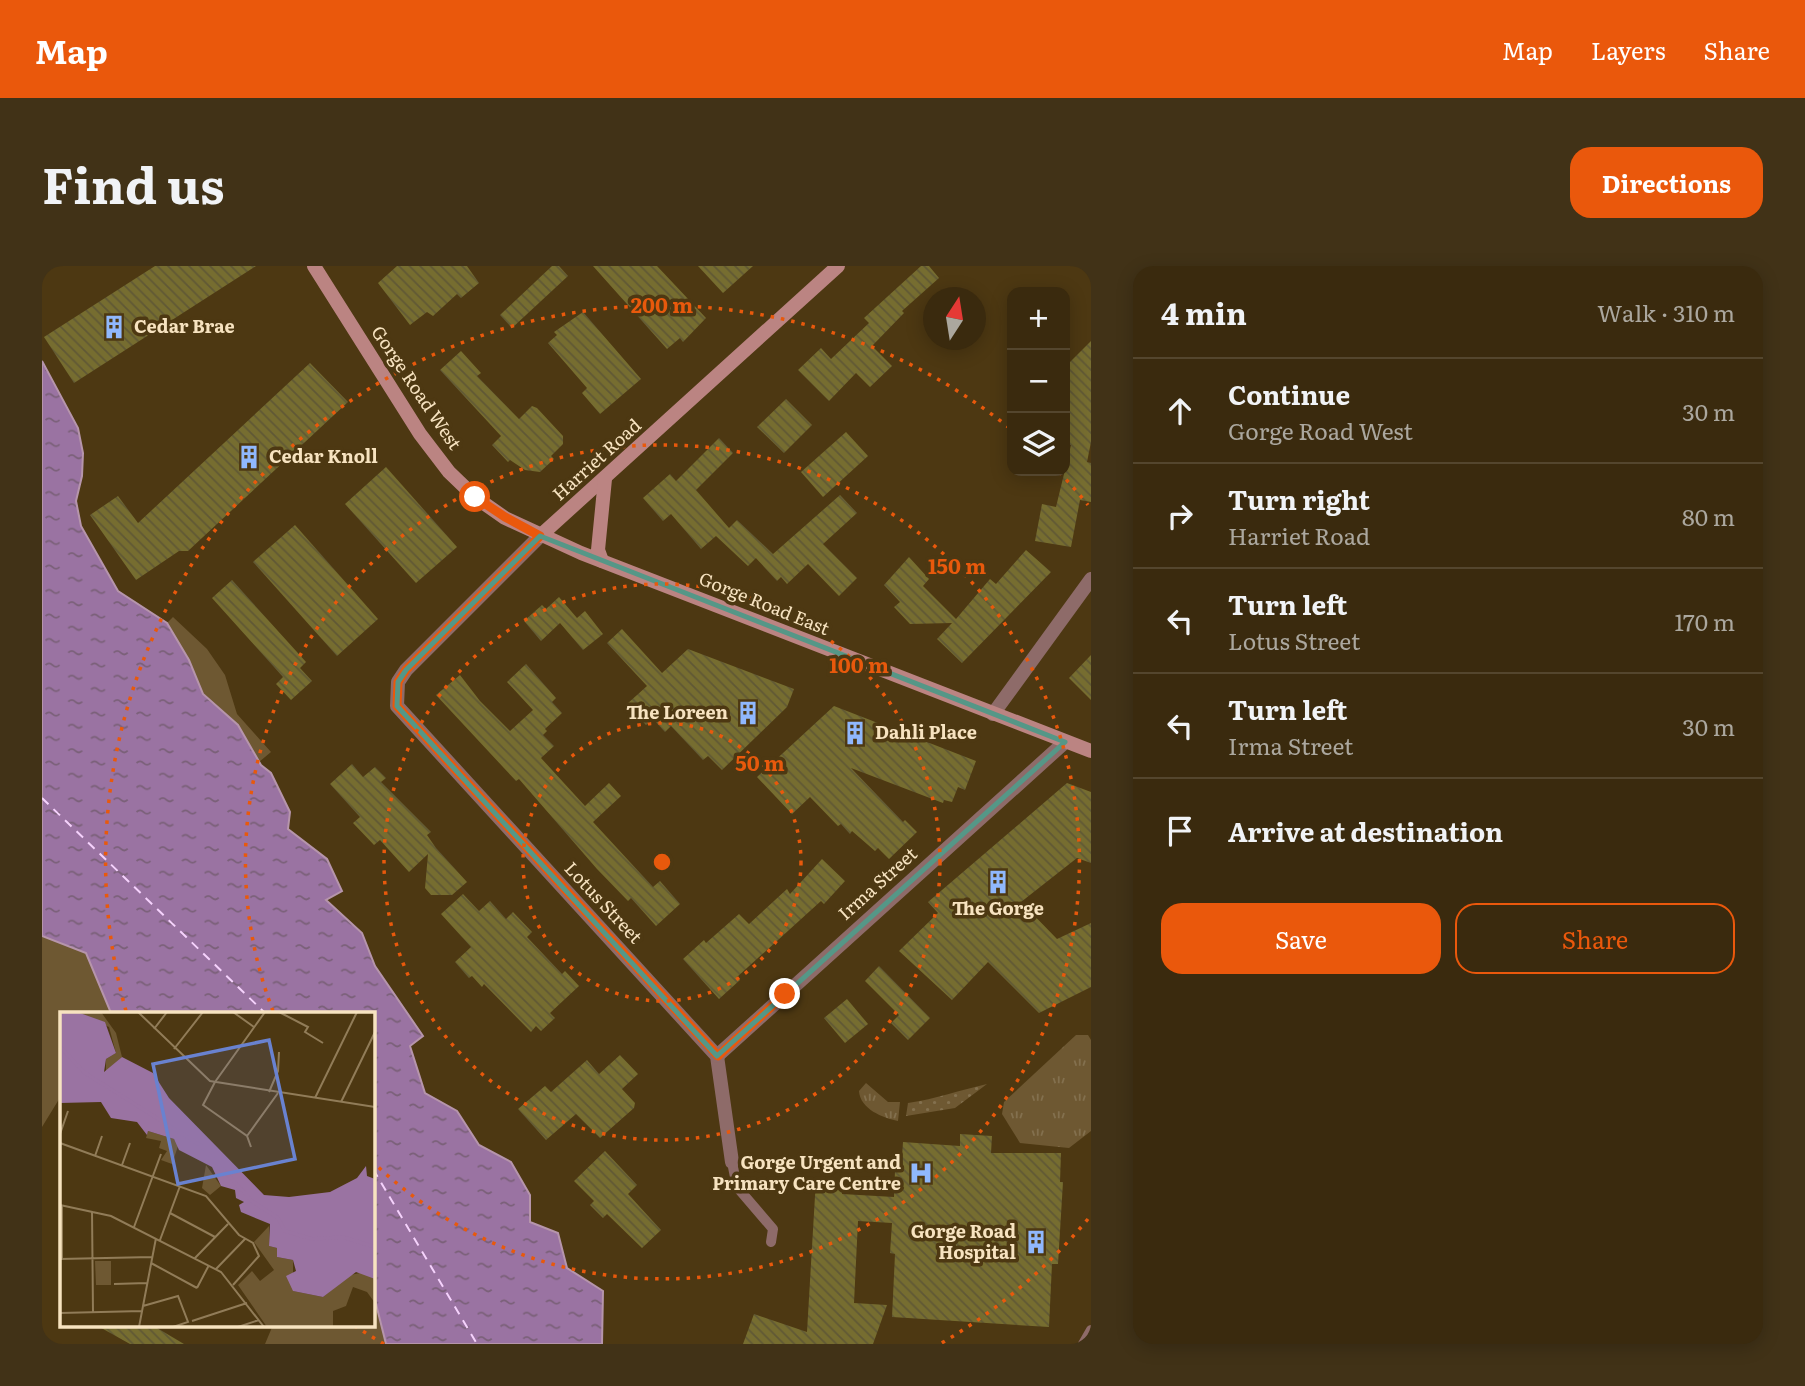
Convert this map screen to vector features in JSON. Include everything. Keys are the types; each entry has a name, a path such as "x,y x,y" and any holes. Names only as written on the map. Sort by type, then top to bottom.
{"main road":[{"name":"Gorge Road West","path":"314,266 420,434 449,472 475,497 540,536"},
{"name":"Harriet Road","path":"540,536 838,266"},
{"path":"602,561 598,550 605,479"},
{"name":"Gorge Road East","path":"540,536 1091,751"}],"street":[{"name":"Harriet Road","path":"396,694 398,682 406,670 540,536"},
{"path":"993,714 1091,579"},
{"name":"Lotus Street","path":"396,694 397,706 403,716 718,1056"},
{"name":"Irma Street","path":"718,1056 1065,742"},
{"path":"718,1056 732,1162"}],"lane":[{"path":"732,1162 737,1187 773,1229 771,1242"},
{"path":"1083,1344 1091,1330"}],"highlighted area":[{"path":"540,536 1065,742 717,1056 397,706 398,682 406,670"}],"green space":[{"path":"173,617 207,649 225,675 237,714 271,752 259,762 238,725 203,694 189,660 167,623"},
{"path":"42,936 86,953 111,1012 60,1012 60,1098 42,1127"},
{"path":"1076,1035 1088,1035 1091,1040 1091,1131 1069,1148 1020,1143 1002,1114 1004,1102"},
{"path":"866,1083 888,1102 900,1102 898,1121 879,1115 863,1103 859,1091"},
{"path":"987,1084 955,1108 906,1116 908,1103"},
{"path":"374,1296 386,1344 265,1344 273,1326 374,1326"}],"water":[{"path":"42,361 78,428 83,453 82,476 76,501 81,526 118,591 167,623 189,660 203,694 238,725 261,765 271,773 290,812 288,829 327,859 342,891 326,900 362,933 375,966 423,1036 410,1046 425,1093 457,1111 479,1145 511,1162 530,1195 530,1222 558,1233 567,1268 603,1291 602,1344 386,1344 374,1296 374,1012 111,1012 86,953 42,936"}],"building":[{"name":"Cedar Brae","path":"155,266 256,266 74,383 44,337"},
{"path":"397,266 467,266 479,283 461,298 457,294 433,316 427,312 410,325 378,283"},
{"path":"552,266 559,266 568,276 512,328 500,315"},
{"path":"593,266 657,266 706,318 683,342 680,338 667,349"},
{"path":"698,266 753,266 723,293"},
{"path":"921,266 929,266 939,278 929,287 923,287 923,292 902,311 904,313 872,346 892,366 870,387 856,373 829,401 798,370 821,348 831,359 869,323 864,318"},
{"path":"583,312 641,379 600,414 582,393 587,388 548,343 557,335 554,332"},
{"path":"1091,341 1091,442 1087,462 1091,463 1091,502 1080,500 1071,547 1035,541 1042,504 1056,507 1064,476 1070,476 1070,362"},
{"path":"461,351 481,373 477,376 519,419 532,406 563,436 563,444 551,456 554,459 540,472 525,470 510,460 508,462 492,445 501,436 440,370"},
{"name":"Cedar Knoll","path":"310,363 348,402 188,551 179,551 136,580 90,515 118,496 138,523"},
{"path":"786,399 812,425 784,453 757,427"},
{"path":"846,432 868,456 823,497 801,472"},
{"path":"719,438 733,453 696,490 729,528 737,520 773,554 840,495 857,513 823,544 857,578 839,596 808,564 787,584 781,577 777,581 756,558 748,566 716,536 701,549 671,514 663,521 643,498 670,474 676,481"},
{"path":"386,467 457,547 416,583 345,504"},
{"path":"295,525 378,619 337,656 253,562"},
{"path":"1026,550 1051,572 962,663 937,639 952,623 910,624 894,607 900,602 884,585 909,557 929,579 923,586 956,619 990,579 996,584"},
{"path":"232,580 306,662 300,668 312,681 291,700 276,684 283,677 212,598"},
{"path":"559,597 577,618 585,611 603,634 583,650 560,623 541,641 524,621 542,605 546,609"},
{"name":"The Loreen","path":"622,629 662,673 688,649 794,689 787,707 722,770 708,756 703,760 671,726 665,732 653,719 646,725 627,704 647,686 607,643"},
{"path":"1091,655 1091,700 1069,678"},
{"path":"526,664 556,698 552,702 562,713 545,729 547,731 543,735 554,746 541,758 585,806 609,783 621,796 593,822 653,887 660,881 680,904 656,926 631,898 628,901 597,869 519,779 516,781 436,695 460,675 480,701 510,731 533,710 507,682"},
{"name":"Dahli Place","path":"834,706 976,761 965,790 958,787 952,802 944,800 943,803 851,768 903,822 905,820 917,832 889,859 878,848 875,851 852,831 850,834 841,824 838,826 810,797 792,814 757,777"},
{"path":"352,764 363,777 375,767 386,778 381,782 431,832 427,835 436,848 467,882 452,895 431,895 425,888 428,854 409,872 380,840 374,845 353,823 360,817 330,784"},
{"name":"The Gorge","path":"1067,783 1091,792 1091,863 1077,858 1021,902 1057,939 1091,923 1091,987 1039,1013 988,962 952,1000 899,951 938,913 928,902"},
{"path":"822,859 845,881 824,904 821,901 737,977 740,980 719,999 683,959 739,914 749,924 787,889 790,894"},
{"path":"463,894 479,911 490,901 506,919 513,912 532,932 527,937 562,974 565,971 579,986 550,1013 555,1018 541,1031 536,1026 531,1032 484,984 482,987 472,976 469,978 455,962 471,947 441,914"},
{"path":"879,966 930,1018 908,1040 891,1023 899,1015 865,981"},
{"path":"847,999 868,1024 845,1043 824,1018"},
{"path":"620,1055 638,1074 622,1089 635,1103 634,1108 600,1138 576,1114 546,1140 518,1109 545,1086 551,1092 587,1060 599,1074"},
{"name":"Gorge Road Hospital","path":"960,1134 992,1136 991,1153 1061,1153 1060,1182 1063,1182 1058,1264 1052,1264 1049,1327 892,1317 895,1254 890,1253 892,1223 858,1221 854,1303 887,1305 873,1344 743,1344 754,1314 807,1332 816,1179 843,1180 842,1194 894,1197 895,1171 901,1172 903,1142 960,1146"},
{"path":"605,1151 637,1185 628,1194 661,1230 642,1248 607,1214 603,1218 590,1205 594,1201 574,1181"},
{"path":"98,1326 154,1326 184,1344 130,1344"}],"ferry route":[{"path":"42,798 264,1012"},
{"path":"374,1171 477,1344"}],"place":[{"name":"Cedar Brae","path":"114,327"},
{"name":"Cedar Knoll","path":"249,457"},
{"name":"The Loreen","path":"748,713"},
{"name":"Dahli Place","path":"855,733"},
{"name":"The Gorge","path":"998,882"},
{"name":"Gorge Urgent and Primary Care Centre","path":"921,1173"},
{"name":"Gorge Road Hospital","path":"1036,1242"}],"route":[{"path":"475,497 540,536 406,670 398,682 396,694 397,706 403,716 718,1056 785,994"}]}
